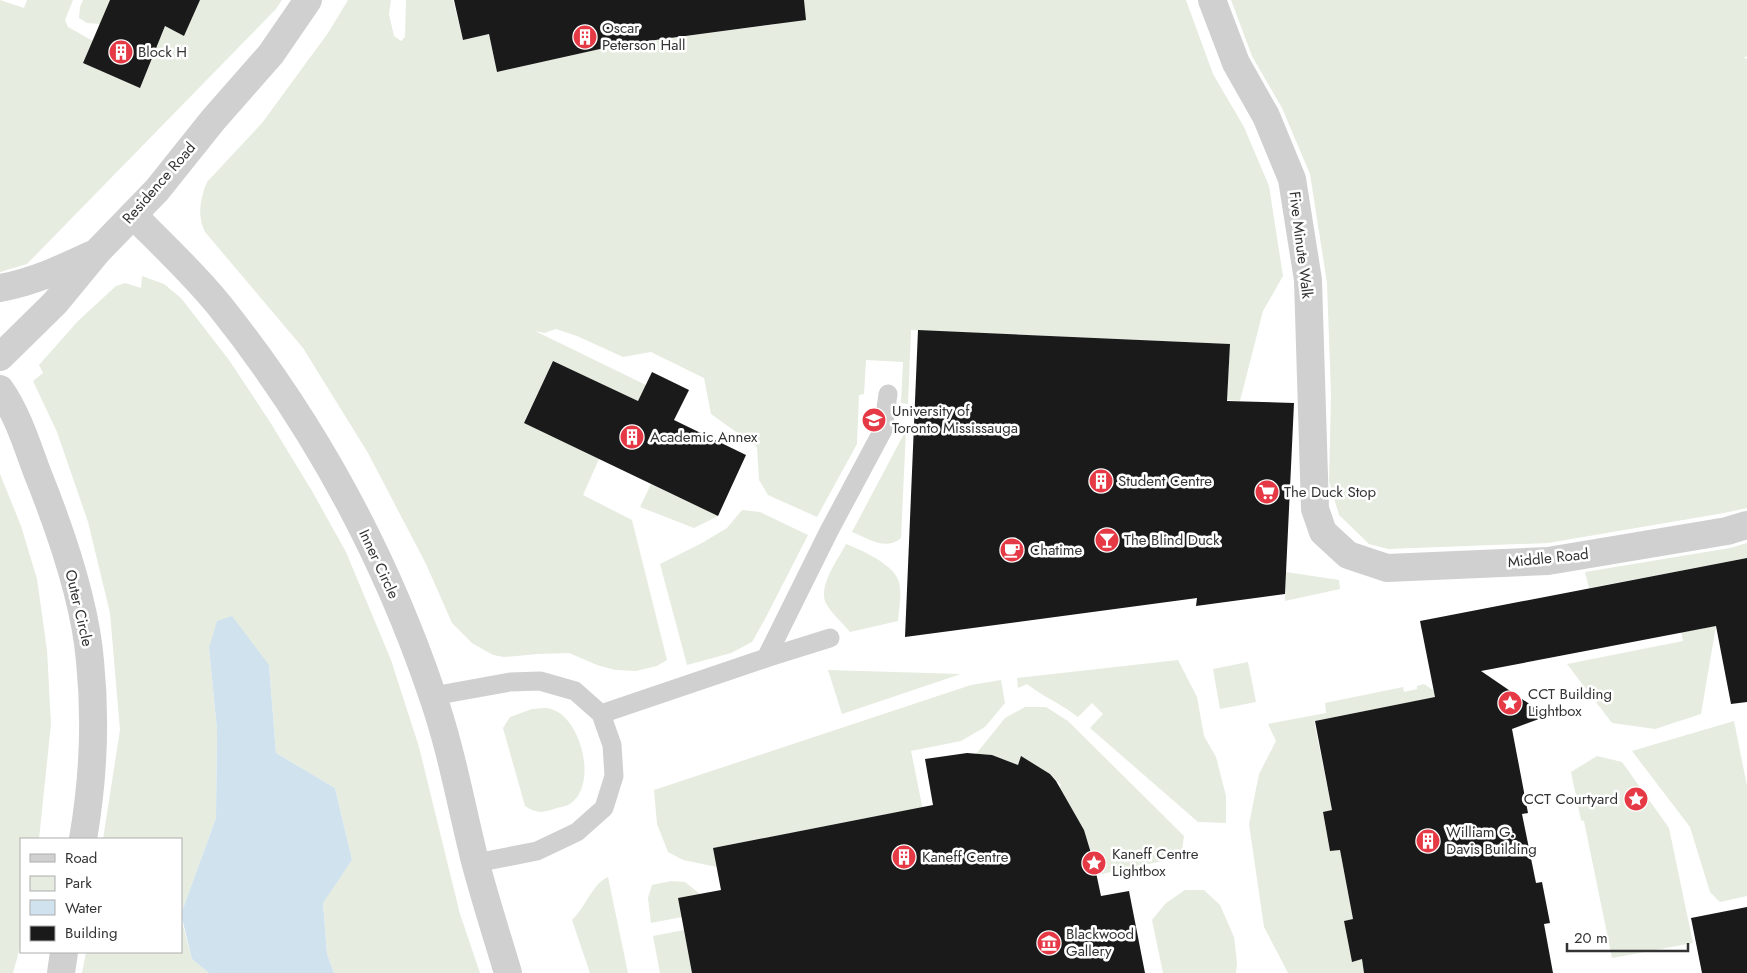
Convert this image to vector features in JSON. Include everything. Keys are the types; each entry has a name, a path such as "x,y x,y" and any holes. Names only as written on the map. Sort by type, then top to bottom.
{"street":[{"name":"Residence Road","path":"0,357 55,303 97,252 156,190 270,54 308,0"},
{"name":"Five Minute Walk","path":"1212,0 1236,64 1266,116 1292,179 1308,280 1315,509 1323,532 1348,555"},
{"name":"Inner Circle","path":"133,215 219,304 289,400 336,477 380,560 433,696 444,732 476,863 508,973"},
{"path":"0,288 23,284 97,252"},
{"name":"Outer Circle","path":"0,389 21,430 56,521 81,607 90,660 93,708 92,753 87,818 83,838"},
{"name":"Middle Road","path":"1348,555 1386,568 1548,561 1727,531 1747,525"},
{"path":"61,973 64,953"}],"lane":[{"path":"766,658 829,531 883,430 888,394"},
{"path":"601,714 830,638"},
{"path":"433,696 510,682 540,681 575,691 601,714 612,745 614,776 604,808 577,832 538,851 476,863"}],"green space":[{"path":"0,0 24,8 27,0 73,0 65,20 68,27 93,41 83,63 139,87 165,26 184,36 200,0 282,0 276,9 27,264 0,272"},
{"path":"83,0 125,0 101,24 87,23 79,18"},
{"path":"348,0 391,0 389,14 394,36 401,41 405,37 406,0 453,0 463,40 489,34 497,72 618,45 777,24 774,0 1186,0 1213,74 1244,127 1269,186 1283,276 1263,311 1240,401 1227,400 1230,344 911,330 908,404 901,403 903,362 866,360 864,394 859,395 857,444 817,517 768,495 759,480 757,447 711,414 704,378 651,352 623,357 577,336 556,329 544,333 535,331 646,385 638,401 553,361 524,422 599,459 583,495 632,520 667,660 657,666 636,671 615,670 597,665 569,653 504,657 493,655 472,643 452,623 426,564 368,453 303,348 205,232 201,219 201,201 207,182 262,123 328,33"},
{"path":"1231,0 1747,0 1747,56 1744,58 1747,59 1747,508 1548,543 1388,549 1369,544 1339,515 1329,481 1331,394 1327,283 1310,174 1282,108 1252,56"},
{"path":"142,276 164,284 181,298 229,360 270,422 346,552 391,660 419,747 460,914 480,973 334,973 327,954 323,902 352,860 335,788 276,753 269,665 209,648 217,730 216,818 182,911 182,838 103,838 120,730 110,613 88,522 57,432 33,381 43,373 39,365 78,321 116,286 125,283 141,288"},
{"path":"906,430 901,538 889,544 883,544 852,532"},
{"path":"0,474 21,526 37,579 47,650 51,724 39,838 20,838 20,948 13,973 0,973"},
{"path":"651,484 718,516 694,528 640,507"},
{"path":"742,510 760,512 808,535 752,642 731,653 687,665 660,564 727,528"},
{"path":"1747,543 1747,558 1589,588 1585,572 1730,548"},
{"path":"846,544 876,558 896,575 900,591 898,621 850,632 829,609 824,598 826,582"},
{"path":"1286,572 1339,580 1340,589 1285,601"},
{"path":"1716,626 1701,714 1655,729 1612,723 1567,664 1683,641 1681,632"},
{"path":"1178,660 1197,697 1204,736 1216,757 1226,796 1226,823 1198,822 1090,728 1103,714 1092,703 1078,717 1027,684 1018,688 1017,678"},
{"path":"1248,662 1256,702 1220,709 1213,669"},
{"path":"828,670 961,674 842,714"},
{"path":"1001,680 1005,703 985,727 961,741 911,751 924,815 898,812 713,848 717,867 683,860 668,852 657,824 654,790 971,685"},
{"path":"1424,684 1442,696 1314,721 1332,810 1323,813 1330,851 1340,850 1353,919 1344,921 1352,961 1362,959 1364,973 1288,973 1264,927 1249,824 1259,774 1276,741 1268,724 1326,713 1325,703 1403,687 1404,692 1417,689 1417,686"},
{"path":"1025,707 1046,707 1068,721 1184,836 1181,857 1097,875 1091,850 1083,830 1072,810 1056,790 1061,785 1050,774 1020,759 1018,765 992,755 976,754 1005,718"},
{"path":"532,709 551,709 562,715 571,724 578,737 584,767 583,781 579,794 571,803 544,812 525,806 503,728 510,717"},
{"path":"1734,721 1747,786 1747,896 1720,902 1710,892 1690,827 1632,751"},
{"path":"1597,756 1622,762 1669,828 1693,943 1612,958 1584,821 1581,820 1571,772"},
{"path":"608,877 628,973 590,973 572,920 593,890 602,880"},
{"path":"671,881 685,882 700,894 682,917 651,923 648,898 652,885"},
{"path":"1185,890 1204,890 1220,905 1234,937 1237,963 1236,973 1163,973 1152,920 1166,903"},
{"path":"182,922 192,959 209,973 82,973 86,953 182,953"},
{"path":"684,930 693,973 660,973 653,936"}],"water":[{"path":"232,616 269,665 276,753 335,788 352,860 323,903 327,954 334,973 209,973 192,959 182,911 216,818 217,730 209,648 217,621"}],"building":[{"name":"Block H","path":"110,0 200,0 184,36 165,26 140,88 83,63"},
{"name":"Oscar Peterson Hall","path":"454,0 804,0 806,20 618,45 497,72 489,34 463,40"},
{"name":"Student Centre","path":"918,330 1230,344 1227,401 1294,403 1285,594 1196,606 1197,598 905,637"},
{"name":"Academic Annex","path":"553,361 638,401 652,372 689,390 674,420 746,455 718,516 524,423"},
{"name":"William G. Davis Building","path":"1747,558 1747,702 1731,704 1716,626 1481,671 1547,716 1512,729 1528,813 1522,814 1536,883 1542,882 1550,923 1544,924 1553,973 1364,973 1362,959 1352,962 1344,921 1353,919 1340,850 1330,851 1323,812 1332,810 1315,721 1435,697 1420,621"},
{"name":"Kaneff Centre","path":"967,753 992,755 1018,765 1021,756 1050,774 1056,781 1084,830 1101,896 1129,891 1145,973 692,973 678,898 721,890 713,848 933,805 925,759"},
{"path":"1747,907 1747,973 1702,973 1691,918"}],"place":[{"name":"Oscar Peterson Hall","path":"585,37"},
{"name":"Block H","path":"121,52"},
{"name":"University of Toronto Mississauga","path":"874,420"},
{"name":"Academic Annex","path":"632,437"},
{"name":"Student Centre","path":"1101,481"},
{"name":"The Duck Stop","path":"1267,492"},
{"name":"The Blind Duck","path":"1107,540"},
{"name":"Chatime","path":"1012,550"},
{"name":"CCT Building Lightbox","path":"1510,703"},
{"name":"CCT Courtyard","path":"1636,799"},
{"name":"William G. Davis Building","path":"1428,841"},
{"name":"Kaneff Centre","path":"904,857"},
{"name":"Kaneff Centre Lightbox","path":"1094,863"},
{"name":"Blackwood Gallery","path":"1049,943"}]}
